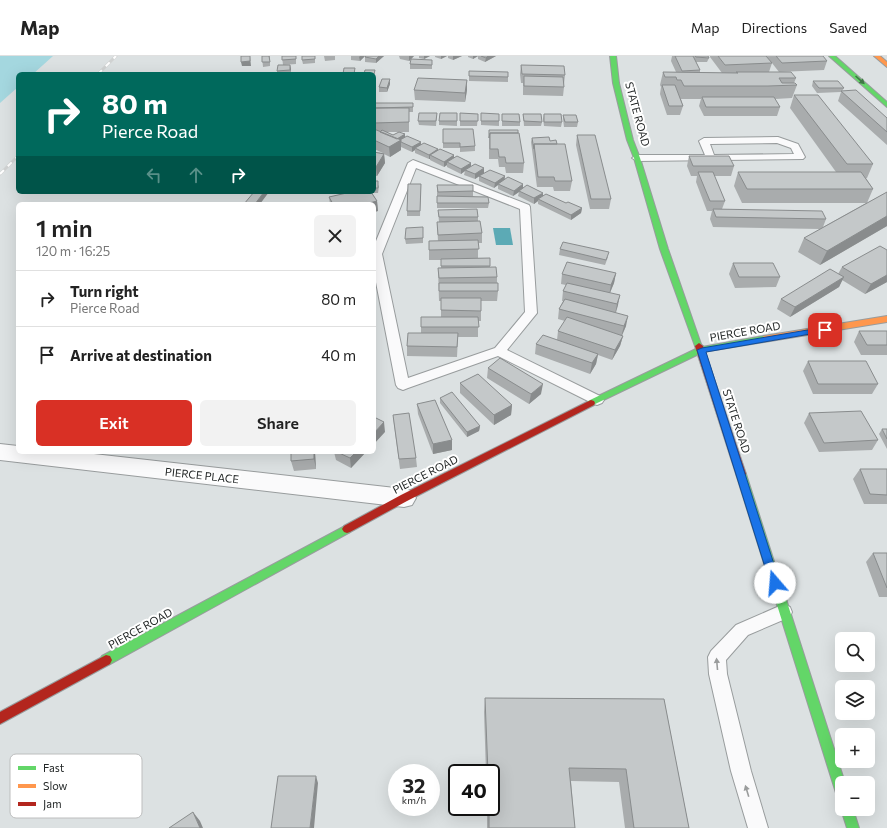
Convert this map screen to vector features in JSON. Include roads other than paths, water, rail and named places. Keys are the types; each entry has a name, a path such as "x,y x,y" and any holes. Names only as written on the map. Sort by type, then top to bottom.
{"main road":[{"name":"STATE ROAD","path":"613,56 618,90 630,140 638,158 664,249 702,350 837,776"},
{"path":"832,56 887,105"},
{"path":"877,56 887,65"},
{"name":"PIERCE ROAD","path":"0,718 404,498 597,400 702,350 887,319"},
{"path":"849,816 853,828"}],"street":[{"name":"PIERCE PLACE","path":"0,452 16,453"},
{"name":"PIERCE PLACE","path":"35,454 404,498"}],"lane":[{"path":"638,158 690,158 710,156 800,157 795,146 778,140 704,140 710,156"},
{"path":"499,351 531,313 525,207 413,163 376,254 403,385 499,351 597,400"},
{"path":"758,828 741,771 718,674 717,658 742,630 784,612"}],"railway":[{"path":"100,72 116,56"},
{"path":"0,174 16,158"}]}
